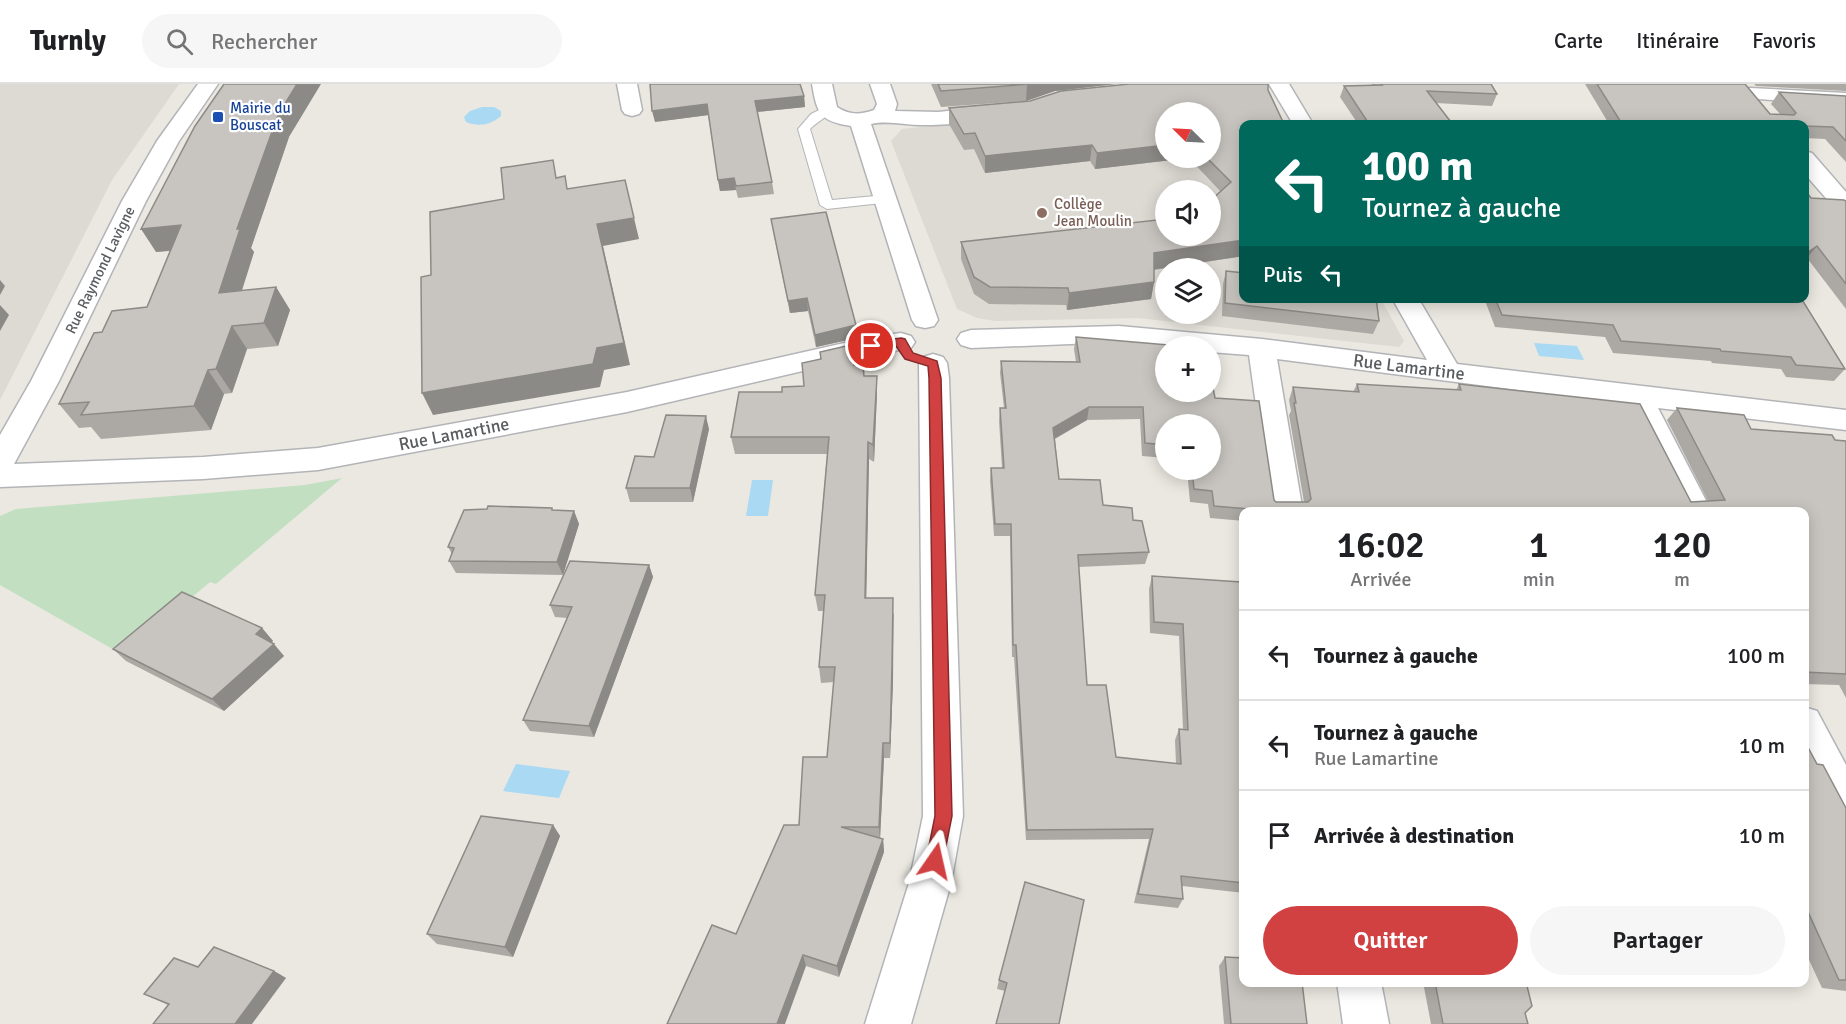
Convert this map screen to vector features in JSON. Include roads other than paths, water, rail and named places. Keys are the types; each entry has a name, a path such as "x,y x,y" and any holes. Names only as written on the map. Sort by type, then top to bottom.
{"street":[{"name":"Rue Raymond Lavigne","path":"0,462 45,381 134,201 168,141 208,84"},
{"path":"627,84 632,110"},
{"path":"822,84 827,110 847,120 914,118 1018,110"},
{"path":"871,118 887,104 880,84"},
{"path":"1279,84 1301,120"},
{"path":"1745,89 1846,99"},
{"path":"1745,89 1769,117"},
{"path":"871,118 886,199 950,325 969,348 961,357 949,362 933,363 909,356 902,348 903,331 911,325 950,325"},
{"path":"1809,164 1846,207"},
{"path":"1408,303 1448,372"},
{"name":"Rue Lamartine","path":"950,325 1119,334 1262,348 1636,396 1846,420"},
{"name":"Rue Lamartine","path":"0,476 203,468 318,459 627,402 871,346 901,342"},
{"path":"1262,348 1286,507"},
{"path":"888,1024 930,884 943,816 933,363"},
{"path":"1636,396 1693,507"},
{"path":"1809,733 1846,804"},
{"path":"1360,987 1366,1024"}],"lane":[{"path":"827,110 815,117 804,129 827,205 886,199"}],"water":[{"path":"482,107 494,107 501,111 501,116 484,124 466,122 464,117 470,111"},
{"path":"1534,343 1577,346 1584,360 1539,356"},
{"path":"752,480 773,480 768,516 746,516"},
{"path":"516,764 570,771 559,798 503,791"}],"place":[{"name":"Mairie du Bouscat","path":"218,117"},
{"name":"Collège Jean Moulin","path":"1042,213"}]}
